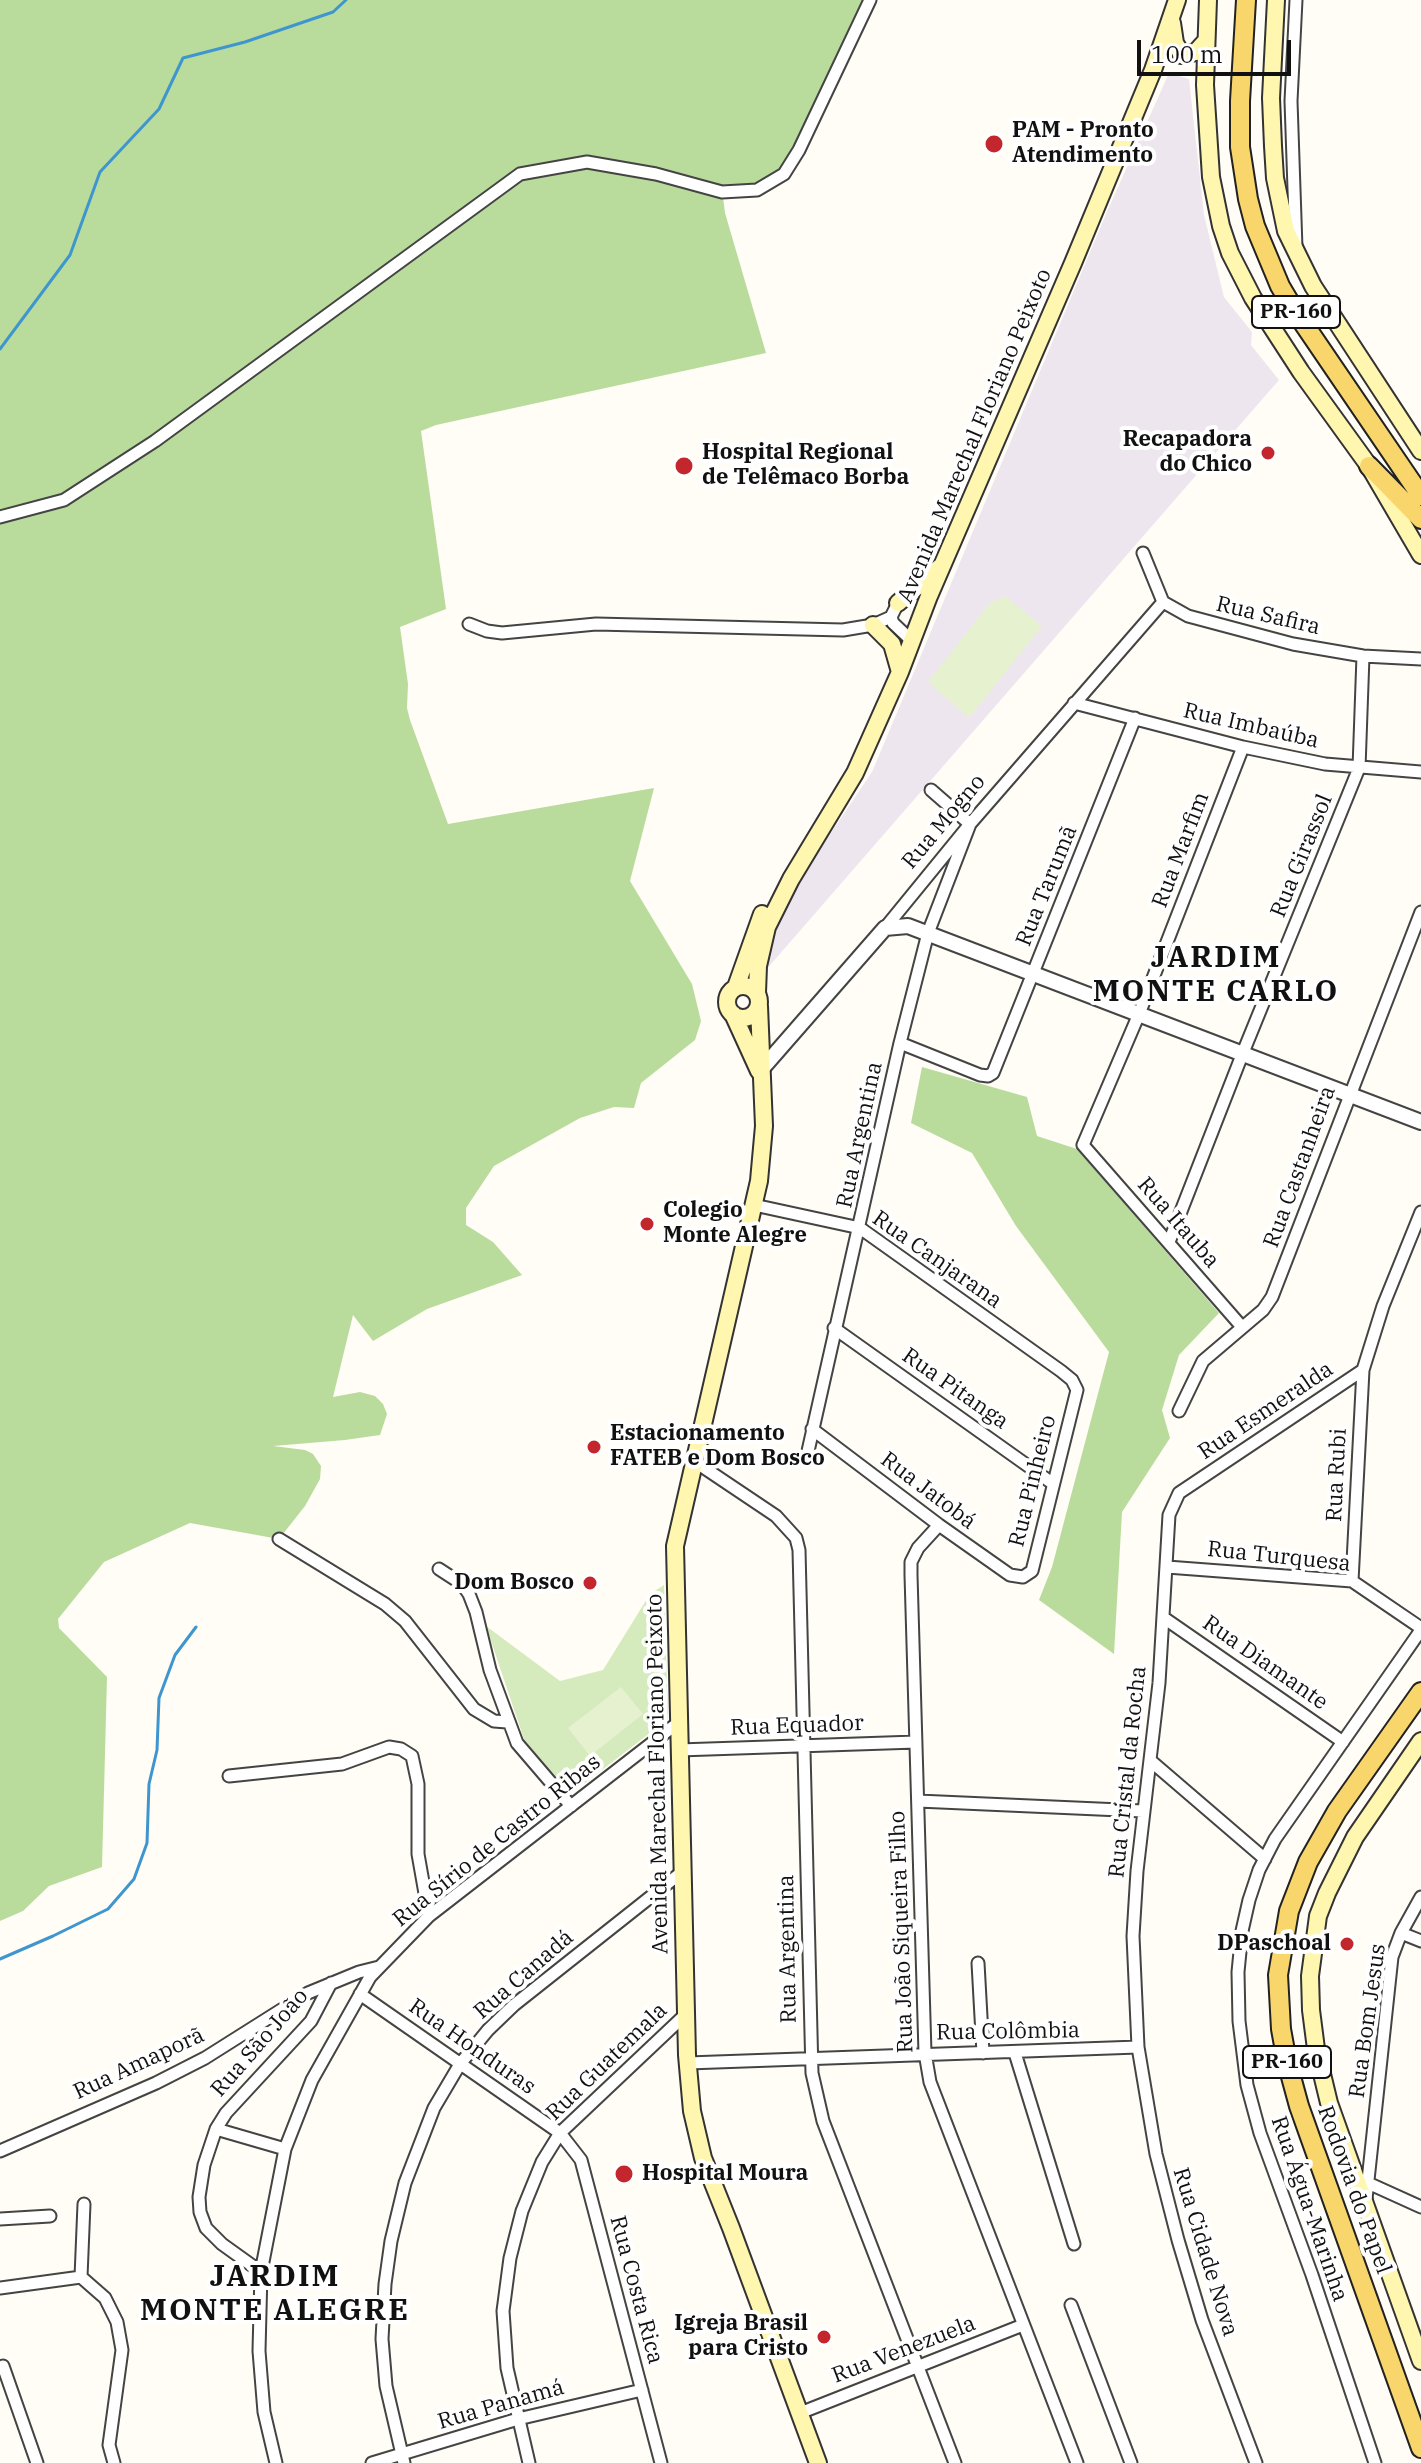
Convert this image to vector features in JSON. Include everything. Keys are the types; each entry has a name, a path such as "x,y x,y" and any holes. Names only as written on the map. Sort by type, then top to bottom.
{"main road":[{"name":"PR-160","path":"1246,0 1240,147 1255,226 1286,297 1421,496"},
{"path":"1276,0 1271,98 1275,178 1282,217 1295,252 1333,318 1421,451"},
{"path":"1205,3 1205,75 1211,177 1230,253 1253,298 1369,466 1421,555"},
{"path":"1175,5 1173,34 1182,55 1205,75"},
{"name":"Avenida Marechal Floriano Peixoto","path":"818,2463 703,2158 692,2111 686,2014 675,1546 754,1205 763,1137 758,966 764,937 791,879 855,773 900,672 929,596 1053,311 1153,70 1175,5"},
{"path":"1153,70 1173,57 1196,52 1206,41"},
{"path":"1369,466 1421,519"},
{"path":"895,610 944,564"},
{"path":"873,625 892,644 900,672"},
{"name":"Avenida Marechal Floriano Peixoto","path":"736,987 761,917 791,879"},
{"path":"743,1039 758,1005 750,987 736,987 728,998 728,1007 733,1014 746,1018 754,1014 758,1005"},
{"name":"Avenida Marechal Floriano Peixoto","path":"733,1014 760,1071"},
{"name":"Rodovia do Papel","path":"1421,1692 1337,1811 1308,1862 1289,1911 1278,1975 1281,2029 1299,2106 1421,2448"},
{"path":"1421,1741 1355,1837 1318,1916 1310,1999 1316,2049 1329,2103 1417,2339 1421,2361"}],"street":[{"path":"0,517 64,500 142,449 520,174 587,162 656,174 722,192 757,190 784,174 799,150 870,0"},
{"path":"1295,252 1291,101 1296,0"},
{"path":"1143,553 1163,602"},
{"path":"469,624 502,633 596,624 843,630 873,625 915,597 929,596"},
{"name":"Rua Safira","path":"1163,602 1188,616 1293,644 1363,656 1421,659"},
{"name":"Rua Mogno","path":"760,1071 1163,602"},
{"path":"895,610 893,623 911,640"},
{"name":"Rua Girassol","path":"1169,1242 1359,768 1363,656"},
{"name":"Rua Imbaúba","path":"1074,703 1243,747 1359,768 1421,772"},
{"name":"Rua Tarumã","path":"900,1043 980,1075 988,1076 996,1069 1135,718"},
{"name":"Rua Marfim","path":"1083,1145 1139,1014 1243,747"},
{"path":"931,790 970,824"},
{"name":"Rua Argentina","path":"806,1460 834,1328 928,933 970,824"},
{"name":"Rua Castanheira","path":"1179,1411 1203,1361 1263,1310 1279,1281 1348,1095 1421,912"},
{"path":"885,928 908,926 928,933 1421,1122"},
{"name":"Rua Itauba","path":"1083,1145 1242,1327"},
{"name":"Rua Canjarana","path":"754,1205 860,1228 1061,1371 1072,1380 1077,1390"},
{"name":"Rua Esmeralda","path":"1173,1502 1179,1493 1363,1370 1383,1306 1421,1212"},
{"name":"Rua Pitanga","path":"834,1328 1052,1483"},
{"name":"Rua Rubi","path":"1352,1581 1363,1370"},
{"name":"Rua Pinheiro","path":"1023,1577 1032,1571 1077,1390"},
{"name":"Rua Jatobá","path":"812,1429 1010,1575 1023,1577"},
{"name":"Rua Argentina","path":"694,1461 776,1516 796,1538 799,1550 810,2057 816,2098 955,2463"},
{"name":"Rua Cristal da Rocha","path":"1138,2047 1133,1936 1143,1811 1152,1762 1169,1515 1173,1502"},
{"name":"Rua João Siqueira Filho","path":"939,1525 918,1548 911,1562 925,2053 930,2082 1077,2463"},
{"path":"279,1539 385,1604 405,1621 474,1709 494,1721 507,1722"},
{"name":"Rua Turquesa","path":"1167,1567 1352,1581 1421,1629"},
{"path":"439,1569 462,1584 469,1594 507,1722 517,1743 571,1806"},
{"name":"Rua Diamante","path":"1164,1618 1343,1742"},
{"name":"Rua Água-Marinha","path":"1375,2463 1260,2133 1247,2085 1239,2021 1238,1972 1249,1900 1265,1859 1287,1819 1421,1629"},
{"name":"Rua Sírio de Castro Ribas","path":"276,2463 264,2412 259,2351 261,2272 285,2149 312,2080 379,1966 429,1916 679,1722"},
{"name":"Rua Equador","path":"679,1750 916,1742"},
{"path":"229,1776 342,1764 389,1747 401,1749 412,1756 418,1784 418,1854 429,1916"},
{"path":"1152,1762 1265,1859"},
{"path":"918,1801 1143,1811"},
{"name":"Rua Canadá","path":"403,2459 386,2386 382,2339 391,2241 405,2183 434,2108 460,2064 514,2005 682,1872"},
{"name":"Rua Bom Jesus","path":"1365,2203 1390,1973 1401,1933 1421,1897"},
{"path":"1401,1933 1421,1941"},
{"path":"978,1963 983,2053"},
{"name":"Rua Amaporã","path":"0,2151 193,2064 260,2021 331,1983 379,1966"},
{"name":"Rua São João","path":"261,2272 222,2244 206,2228 199,2197 204,2165 216,2129 243,2092 311,2021 331,1983"},
{"name":"Rua Honduras","path":"360,1994 560,2133"},
{"name":"Rua Guatemala","path":"529,2463 507,2368 503,2311 510,2258 522,2211 542,2162 560,2133 686,2014"},
{"name":"Rua Colômbia","path":"688,2063 1138,2047"},
{"name":"Rua Cidade Nova","path":"1138,2047 1156,2154 1178,2240 1202,2320 1256,2463"},
{"path":"1015,2053 1074,2244"},
{"name":"Rua São João","path":"216,2129 285,2149"},
{"name":"Rua Costa Rica","path":"560,2133 581,2160 661,2463"},
{"path":"1368,2183 1421,2207"},
{"path":"81,2277 84,2204"},
{"path":"0,2219 50,2216"},
{"path":"0,2288 81,2277 105,2298 121,2334 122,2350 109,2445 114,2463"},
{"path":"1071,2305 1131,2463"},
{"name":"Rua Venezuela","path":"800,2413 1023,2325"},
{"path":"1,2365 37,2463"},
{"name":"Rua Panamá","path":"372,2463 403,2459 518,2419 642,2390"}],"shaded area":[{"path":"1169,73 1189,79 1204,215 1224,297 1252,332 1251,345 1279,380 765,971 771,933 818,852 872,772 1106,214"}],"green space":[{"path":"0,0 865,0 782,169 755,188 722,189 725,213 766,353 436,425 421,431 446,609 400,627 408,684 407,708 448,824 654,788 630,881 692,984 701,1021 695,1040 641,1083 634,1108 614,1107 580,1118 494,1166 466,1208 466,1225 493,1242 522,1275 427,1309 373,1341 353,1315 333,1397 360,1392 375,1396 387,1414 380,1435 273,1446 305,1450 313,1454 321,1466 320,1479 305,1506 279,1539 190,1523 104,1562 58,1619 59,1628 107,1677 102,1867 49,1886 23,1911 0,1921"},
{"path":"1005,596 1042,626 969,718 928,682 990,603"},
{"path":"922,1067 1027,1097 1037,1136 1077,1149 1219,1313 1179,1355 1162,1410 1170,1438 1122,1512 1114,1654 1039,1600 1052,1567 1109,1352 1016,1226 972,1153 911,1123"},
{"path":"664,1585 668,1719 572,1793 526,1745 486,1626 560,1681 603,1670 650,1594"},
{"path":"621,1687 643,1714 590,1756 568,1728"}],"waterway":[{"path":"0,349 70,255 100,172 159,109 183,58 245,42 333,12 346,0"},
{"path":"0,1959 108,1909 134,1879 147,1843 149,1784 157,1750 159,1698 175,1655 196,1627"}],"place":[{"name":"PAM - Pronto Atendimento","path":"994,144"},
{"name":"Recapadora do Chico","path":"1268,453"},
{"name":"Hospital Regional de Telêmaco Borba","path":"684,466"},
{"name":"Colegio Monte Alegre","path":"647,1224"},
{"name":"Estacionamento FATEB e Dom Bosco","path":"594,1447"},
{"name":"Dom Bosco","path":"590,1583"},
{"name":"DPaschoal","path":"1347,1944"},
{"name":"Hospital Moura","path":"624,2174"},
{"name":"Igreja Brasil para Cristo","path":"824,2337"}],"district":[{"name":"JARDIM MONTE CARLO","path":"1216,975"},
{"name":"JARDIM MONTE ALEGRE","path":"275,2294"}]}
